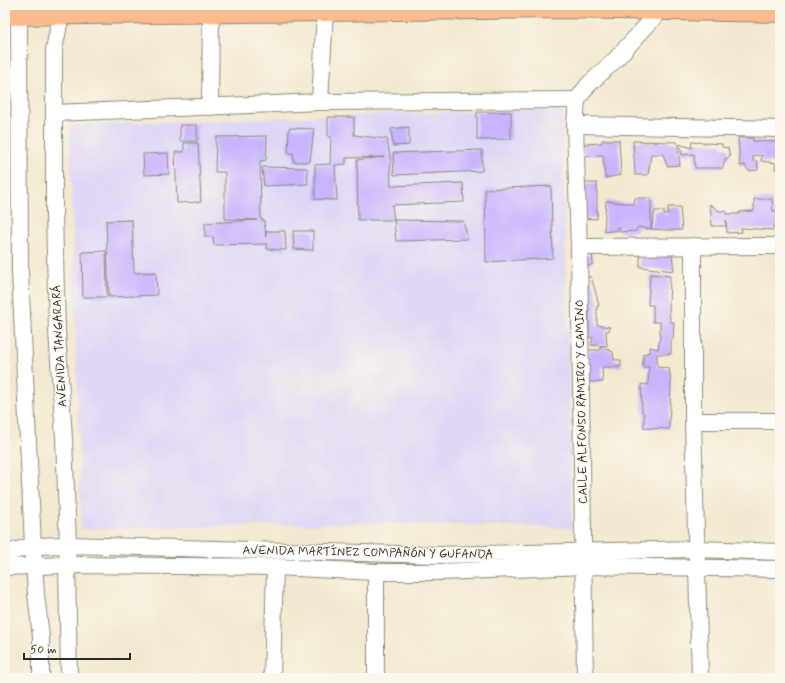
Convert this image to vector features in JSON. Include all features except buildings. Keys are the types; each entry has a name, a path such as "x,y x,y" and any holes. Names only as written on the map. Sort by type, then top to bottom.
{"main road":[{"path":"12,15 221,10 325,11 559,6 661,10 780,12"}],"street":[{"path":"210,107 221,10"},
{"path":"54,113 320,102 577,100 588,85 614,61 661,10"},
{"path":"320,102 325,11"},
{"name":"AVENIDA TANGARARÁ","path":"61,14 54,50 54,214 57,331 64,438 68,545 69,678"},
{"path":"12,15 20,272 33,546 36,594 41,637 41,678"},
{"name":"CALLE ALFONSO RAMIRO Y CAMINO","path":"577,100 575,125 579,247 585,678"},
{"path":"575,125 780,129"},
{"path":"693,246 693,421 700,678"},
{"path":"579,247 780,246"},
{"path":"693,421 780,421"},
{"name":"AVENIDA MARTÍNEZ COMPAÑÓN Y GUFANDA","path":"5,553 33,546 68,545 584,559 697,567 780,569"},
{"name":"AVENIDA MARTÍNEZ COMPAÑÓN Y GUFANDA","path":"5,567 67,565 275,567 376,572 440,572 697,549 780,552"},
{"path":"272,678 275,567"},
{"path":"376,572 376,678"}],"shaded area":[{"path":"562,108 572,528 381,523 81,529 70,125"}]}
